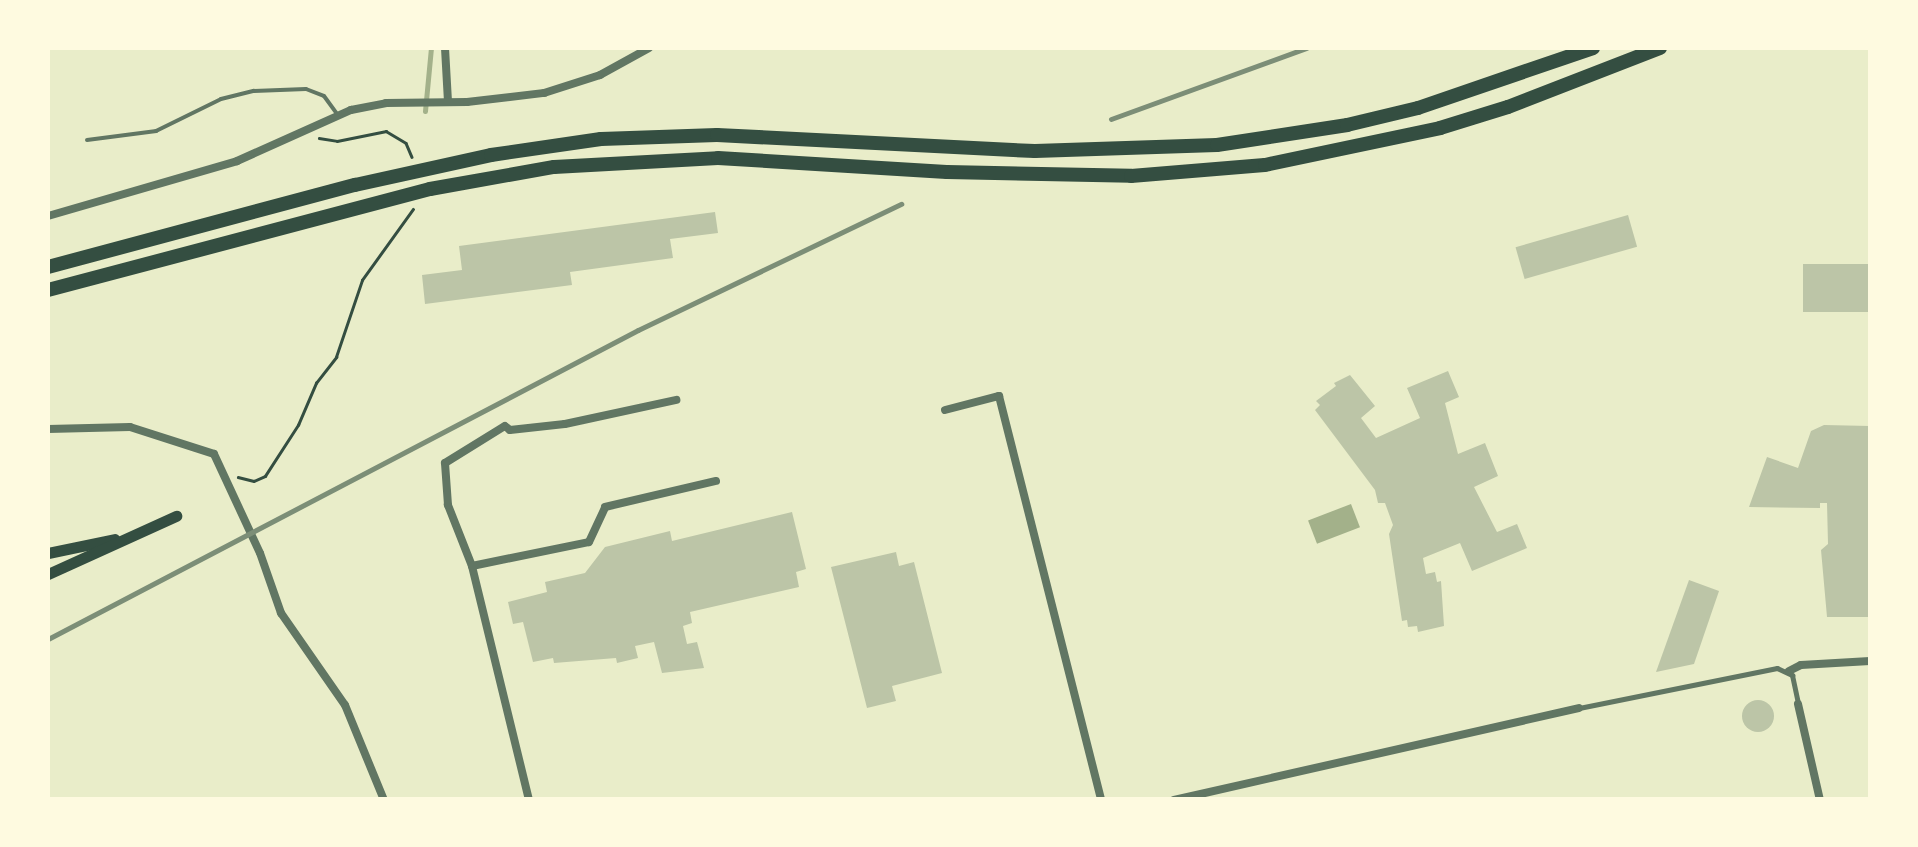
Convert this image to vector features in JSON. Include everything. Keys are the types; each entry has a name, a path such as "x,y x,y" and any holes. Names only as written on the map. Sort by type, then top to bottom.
{"highway":[{"path":"48,268 355,185 491,154 601,139 788,137 1096,152 1217,145 1347,125 1418,108 1593,48"},
{"path":"48,290 360,206 496,176 612,162 718,158 1027,175 1202,173 1370,146 1508,107 1660,48"}],"main road":[{"path":"48,574 176,516"},
{"path":"48,553 129,536"}],"street":[{"path":"445,48 448,102"},
{"path":"48,216 237,161 338,115 386,103 544,93 600,74 649,48"},
{"path":"945,410 999,396 1101,800"},
{"path":"530,800 472,566 448,506 444,463 505,426 510,430 565,424 676,400"},
{"path":"48,429 130,428 214,454 282,613 345,705 384,800"},
{"path":"472,566 589,542 606,507 716,481"},
{"path":"1174,800 1772,668 1789,671 1801,666 1870,661"},
{"path":"1789,671 1820,800"}],"lane":[{"path":"87,140 156,132 221,98 254,92 306,89 324,96 338,115"}],"path":[{"path":"319,138 337,141 386,131 406,143 413,172"},
{"path":"228,482 265,476 336,357 362,280 416,206"}],"shaded area":[{"path":"1351,504 1360,527 1317,544 1308,520"}],"building":[{"path":"715,212 718,233 670,239 673,258 570,272 572,285 425,304 422,275 462,270 459,246"},
{"path":"1628,215 1637,247 1525,279 1516,247"},
{"path":"1803,264 1870,264 1870,312 1803,312"},
{"path":"1448,371 1459,397 1445,403 1458,454 1485,443 1498,476 1474,487 1497,532 1517,524 1527,548 1472,571 1460,543 1423,558 1426,574 1435,572 1437,582 1441,581 1444,626 1418,632 1417,626 1408,627 1407,620 1402,621 1389,534 1393,525 1385,503 1378,503 1375,490 1315,410 1320,405 1316,401 1336,386 1334,383 1350,375 1375,406 1361,418 1376,438 1420,418 1407,388"},
{"path":"1824,425 1870,426 1870,617 1827,617 1821,550 1828,544 1827,503 1820,503 1820,508 1749,507 1767,457 1798,468 1811,431"},
{"path":"792,512 806,569 796,572 799,587 690,612 692,623 683,626 687,644 697,642 704,668 662,673 654,642 635,646 638,658 617,663 616,658 554,663 553,658 533,662 523,622 513,624 508,602 547,592 545,582 585,573 605,547 670,531 672,541"},
{"path":"896,552 899,566 914,562 942,673 892,686 896,701 867,708 831,567"},
{"path":"1689,580 1719,591 1694,664 1656,672"},
{"path":"1758,700 1769,705 1774,716 1769,727 1758,732 1747,727 1742,716 1747,705"}],"waterway":[{"path":"425,111 431,48"}],"railway":[{"path":"1111,119 1306,48"},
{"path":"48,639 638,330 901,204"}]}
